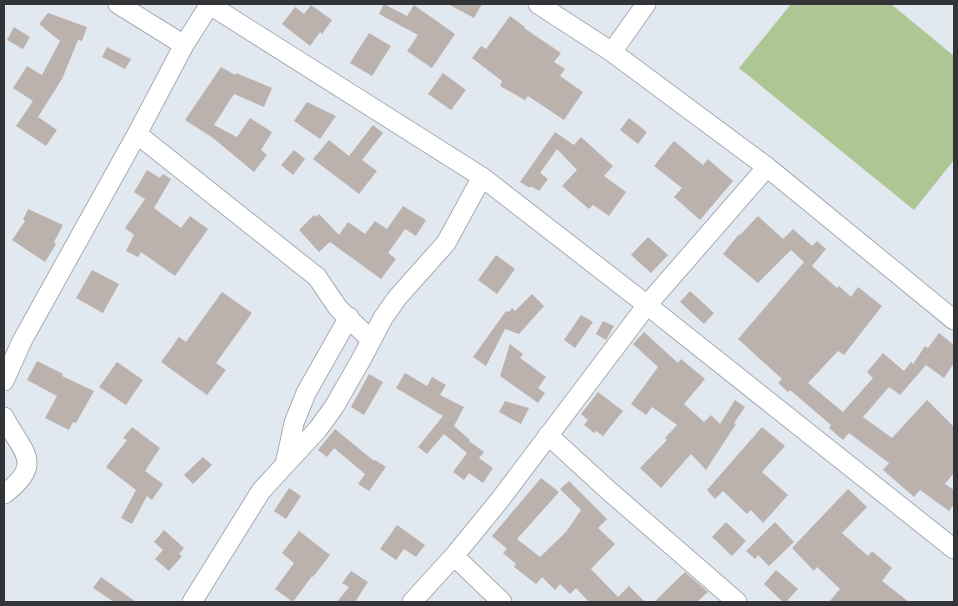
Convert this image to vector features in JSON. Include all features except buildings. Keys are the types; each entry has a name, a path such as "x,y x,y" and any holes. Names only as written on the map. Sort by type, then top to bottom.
{"street":[{"path":"118,4 184,45"},
{"path":"4,380 22,341 184,45 210,4 482,177 648,305 954,549"},
{"path":"538,4 612,52 767,167 954,320"},
{"path":"612,52 646,4"},
{"path":"137,134 317,277 338,308 371,340"},
{"path":"412,602 454,556 499,501 648,305 767,167"},
{"path":"192,602 261,491 285,466 334,407 383,318 397,298 446,243 482,177"},
{"path":"285,466 294,423 306,393 349,317"},
{"path":"4,417 23,448 27,463 21,479 4,494"},
{"path":"548,435 737,602"},
{"path":"454,556 502,602"}],"green space":[{"path":"791,4 891,4 954,56 954,160 914,210 739,68"}]}
